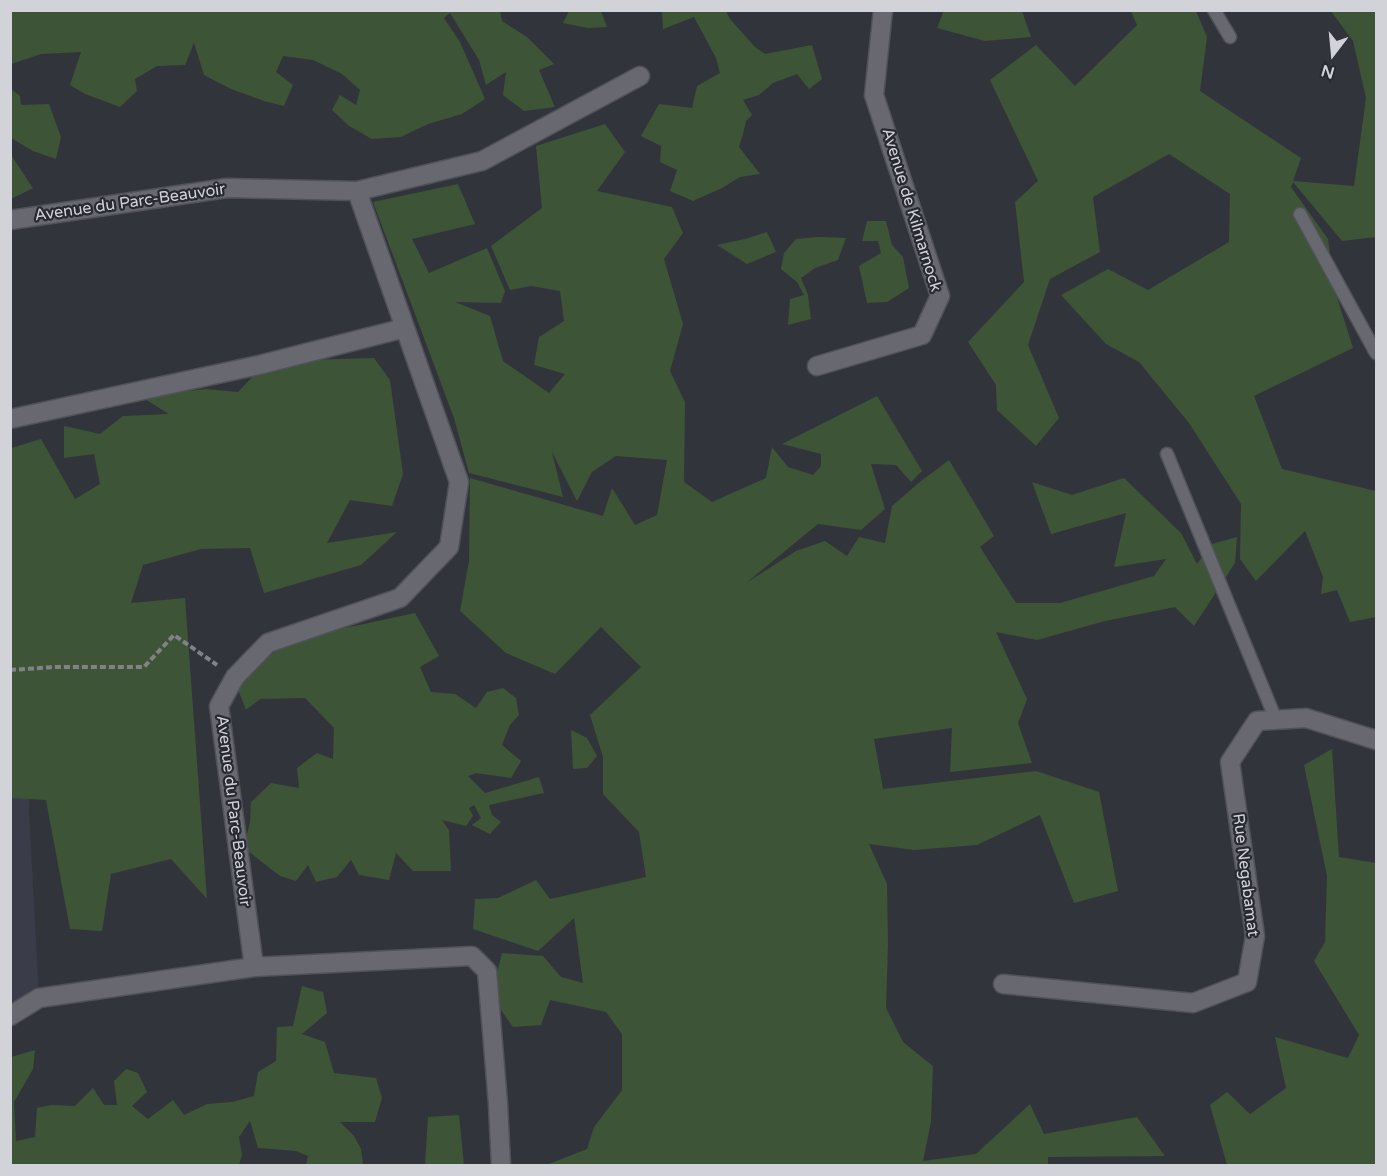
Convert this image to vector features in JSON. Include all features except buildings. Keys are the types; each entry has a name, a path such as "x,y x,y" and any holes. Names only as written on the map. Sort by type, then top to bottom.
{"street":[{"name":"Avenue de Kilmarnock","path":"817,366 922,335 940,296 874,95 883,10"},
{"name":"Avenue du Parc-Beauvoir","path":"10,220 226,188 357,191 482,161 640,76"},
{"name":"Avenue du Parc-Beauvoir","path":"254,967 219,706 235,677 268,643 400,598 449,548 459,482 357,191"},
{"path":"10,419 259,364 405,328"},
{"name":"Rue Negabamat","path":"1003,984 1193,1003 1247,982 1255,936 1230,762 1257,721 1306,718 1377,740"},
{"path":"10,1016 39,998 254,967 472,956 487,971 501,1166"}],"lane":[{"path":"1214,10 1230,37"},
{"path":"1300,214 1377,353"},
{"path":"1167,454 1276,720"}],"path":[{"path":"10,670 55,667 144,667 174,635 235,677"}],"shaded area":[{"path":"31,758 29,810 39,998 11,1016 11,759"}],"green space":[{"path":"287,10 292,12 500,11 502,21 527,37 554,64 539,70 555,107 524,111 503,95 506,72 486,85 479,60 450,13 444,18 460,42 485,99 462,114 428,124 401,137 372,139 349,126 332,110 340,95 356,105 360,90 342,74 313,60 283,56 276,72 293,85 284,106 231,89 204,75 194,43 185,65 157,66 135,79 137,91 120,107 85,94 70,85 81,52 41,54 11,64 11,11"},
{"path":"944,10 1022,11 1031,37 985,41 937,28"},
{"path":"569,11 601,11 607,27 588,28 563,23"},
{"path":"662,11 726,11 730,19 755,47 765,54 812,45 822,79 809,89 797,74 773,83 759,95 743,100 752,115 746,121 739,147 760,174 740,177 693,201 670,191 677,170 660,162 661,146 641,136 659,104 692,108 697,86 720,73 716,58 694,17 663,29"},
{"path":"1131,11 1196,11 1207,37 1200,91 1301,158 1293,181 1354,186 1366,98 1353,41 1331,11 1376,11 1376,237 1342,241 1293,182 1291,187 1328,239 1336,294 1353,348 1254,396 1282,469 1376,491 1376,617 1350,622 1337,590 1321,594 1323,577 1305,531 1256,581 1240,559 1241,504 1189,423 1139,362 1106,344 1061,295 1108,269 1148,290 1229,242 1230,194 1169,154 1093,197 1100,252 1050,279 1028,345 1059,418 1036,446 997,410 996,385 968,342 1024,282 1015,202 1038,181 990,80 1036,45 1075,86 1137,25"},
{"path":"10,88 20,96 21,105 49,104 61,137 56,159 33,151 11,138"},
{"path":"605,124 625,152 597,191 672,207 683,233 664,259 683,324 670,371 685,402 684,482 712,502 766,478 772,447 788,467 813,475 821,466 821,454 782,444 877,396 922,471 911,482 896,465 871,464 885,509 861,530 818,524 746,583 796,551 825,541 847,556 859,537 885,543 892,506 949,460 994,536 980,547 1016,603 1060,603 1154,576 1166,559 1114,567 1126,513 1051,534 1032,482 1072,495 1124,478 1181,533 1197,564 1212,544 1237,537 1235,563 1194,626 1175,607 1105,621 1037,640 996,632 1027,699 1018,723 1032,763 950,772 952,728 874,739 883,789 1036,771 1099,792 1118,891 1074,903 1040,815 977,845 914,850 869,844 887,884 886,1008 903,1042 933,1066 931,1122 923,1161 976,1154 1030,1104 1044,1134 1137,1117 1165,1156 1048,1157 1048,1166 546,1165 587,1149 594,1127 622,1090 622,1034 606,1012 550,1000 541,1025 513,1027 491,996 502,953 543,956 561,977 583,983 574,918 538,951 473,929 475,899 498,898 536,880 550,899 646,877 639,832 603,794 603,757 590,715 641,667 601,627 555,674 506,653 460,611 469,561 470,478 603,516 612,488 635,525 657,515 667,460 616,456 592,472 577,501 552,452 563,497 469,473 454,418 373,202 458,184 475,224 412,239 429,273 487,248 505,291 501,303 455,302 490,316 503,361 549,393 565,374 534,365 539,337 564,321 560,291 531,286 510,290 491,246 542,208 536,146"},
{"path":"11,155 33,188 10,199"},
{"path":"867,221 886,221 892,245 903,257 909,288 887,302 867,303 859,266 881,253 878,241 862,241"},
{"path":"767,232 776,252 747,264 717,245 745,239"},
{"path":"846,238 838,260 815,268 801,278 808,295 811,319 788,325 790,299 804,295 797,282 781,269 784,253 796,239"},
{"path":"374,358 390,380 403,474 392,506 350,500 327,543 397,532 361,565 264,593 250,548 201,549 143,565 131,603 185,598 207,899 171,859 111,874 102,931 70,929 46,800 11,798 11,448 41,439 75,499 100,484 94,454 64,458 64,426 100,434 123,416 169,414 140,396 206,389 238,392 254,375 305,360"},
{"path":"415,613 439,656 420,667 431,692 455,694 476,708 487,692 503,688 516,698 519,715 510,725 502,745 521,761 511,778 476,773 468,776 485,793 539,777 544,793 489,805 492,815 501,822 490,834 472,825 481,818 474,805 469,808 473,816 466,826 442,820 449,830 451,871 413,871 396,853 389,880 359,875 351,860 337,877 316,882 308,865 296,881 280,876 244,848 250,822 251,802 271,783 299,788 297,768 317,753 333,759 334,728 305,698 260,699 246,710 235,682 281,647 317,634"},
{"path":"571,730 587,738 597,756 587,768 573,769"},
{"path":"1332,749 1339,857 1376,863 1376,1165 1227,1165 1210,1105 1227,1092 1250,1114 1286,1088 1275,1037 1348,1058 1359,1035 1314,961 1325,942 1327,876 1304,765"},
{"path":"302,986 323,992 327,1013 302,1034 325,1042 334,1073 376,1078 382,1098 375,1122 340,1122 354,1136 361,1149 363,1165 306,1165 308,1156 296,1151 258,1148 250,1121 239,1137 242,1155 239,1165 11,1165 11,1057 35,1050 33,1069 14,1102 16,1141 35,1137 37,1108 51,1105 75,1106 93,1088 104,1105 117,1105 114,1081 126,1069 138,1073 147,1092 132,1106 148,1119 173,1100 184,1115 207,1104 232,1102 254,1096 258,1072 276,1061 277,1027 293,1026"},
{"path":"459,1115 464,1165 425,1165 428,1117"}]}
